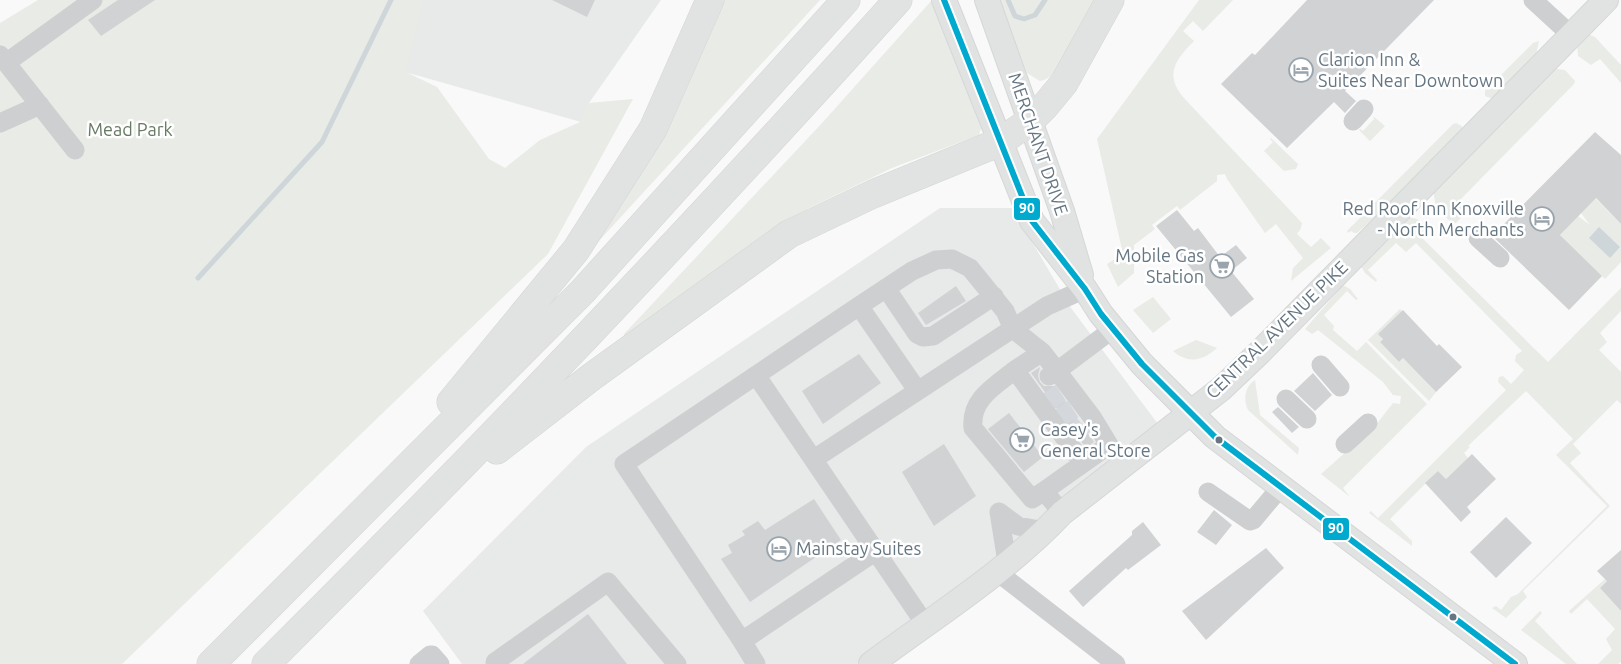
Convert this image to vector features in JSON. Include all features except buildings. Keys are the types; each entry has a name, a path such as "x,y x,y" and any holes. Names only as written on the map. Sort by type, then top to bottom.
{"highway":[{"path":"342,535 576,250 653,129 710,0"},
{"path":"211,664 342,535 583,291 846,0"},
{"path":"423,508 590,378 789,234 873,194 1000,142 1030,121 1064,83 1110,0"},
{"path":"266,664 423,508 593,330 893,6"}],"main road":[{"name":"MERCHANT DRIVE","path":"944,0 1032,221 1085,289 1113,329 1142,364 1215,437 1280,488 1401,576 1516,664"},
{"name":"MERCHANT DRIVE","path":"987,0 1062,212 1085,289"},
{"name":"CENTRAL AVENUE PIKE","path":"871,664 1001,567 1045,531 1062,513 1221,389 1260,352 1606,0"}],"street":[{"path":"75,150 3,59 93,0"},
{"path":"1533,0 1571,35"},
{"path":"0,123 40,105"},
{"path":"1478,238 1500,258"},
{"path":"756,664 624,464 912,271 936,260 952,258 970,268 1006,311 1013,330 1042,352 1053,373 1055,397 1072,421 1083,463"},
{"path":"886,288 917,334 923,337 933,336 994,296"},
{"path":"814,458 1013,330 1047,306 1085,289"},
{"path":"859,306 917,390"},
{"path":"1053,373 1113,329"},
{"path":"1015,370 1031,387 1055,397 1072,421 1109,445 1032,499 973,428 972,416 980,398 1015,370 1042,352"},
{"path":"1321,365 1340,387"},
{"path":"756,375 925,624"},
{"path":"1286,399 1307,419"},
{"path":"1345,444 1368,423"},
{"path":"1208,492 1250,521 1253,520 1280,488"},
{"path":"1044,491 1062,513"},
{"path":"1045,531 1018,526 999,512 1001,567 1116,664"},
{"path":"742,641 876,551"},
{"path":"497,664 496,662 608,582 677,664"},
{"path":"419,664 432,654 440,664"}],"shaded area":[{"path":"363,0 661,0 589,103 581,122 338,53"},
{"path":"940,208 1012,208 1071,308 1158,424 983,570 857,664 462,664 423,611 586,447"},
{"path":"1599,227 1620,247 1610,258 1589,238"}],"green space":[{"name":"Mead Park","path":"38,0 423,0 406,72 437,87 489,159 505,168 540,140 580,122 589,103 633,99 548,254 122,664 0,664 0,23"},
{"path":"721,0 820,0 597,243 595,241"},
{"path":"932,0 981,128 979,135 892,168 809,208 753,243 626,337 624,334 823,122"},
{"path":"1000,0 1098,0 1066,59 1058,70 1040,81 1027,73"},
{"path":"1199,0 1233,0 1203,31 1193,21 1183,31 1194,41 1182,54 1175,67 1173,74 1177,89 1302,223 1297,234 1311,247 1321,238 1331,248 1291,281 1293,268 1303,258 1276,224 1265,233 1225,174 1217,175 1217,181 1180,210 1177,206 1152,225 1155,229 1134,245 1134,273 1118,287 1107,264 1123,254 1097,139"},
{"path":"1588,34 1595,37 1621,65 1621,83 1600,59 1591,65 1578,56 1577,44"},
{"path":"1539,41 1536,55 1493,99 1485,96 1485,91 1533,43"},
{"path":"1556,69 1565,70 1575,81 1574,84 1461,199 1469,209 1456,223 1452,223 1436,208 1433,190"},
{"path":"1373,116 1385,126 1370,141 1359,130 1363,131 1374,119"},
{"path":"1456,123 1462,126 1462,132 1408,188 1357,233 1351,231 1348,233 1347,231"},
{"path":"1271,138 1298,164 1296,169 1284,171 1264,151 1273,142"},
{"path":"1595,198 1621,224 1621,262 1605,279 1560,235 1578,216 1590,225 1581,213"},
{"path":"1406,218 1413,218 1422,222 1427,231 1423,239 1548,362 1621,288 1621,311 1600,333 1607,342 1599,350 1621,372 1621,404 1617,400 1573,444 1581,453 1570,463 1610,506 1523,591 1527,597 1506,618 1492,608 1496,606 1501,610 1511,597 1518,594 1607,506 1556,455 1573,439 1526,391 1468,446 1470,447 1464,453 1468,458 1446,479 1438,471 1390,519 1412,541 1412,546 1369,513 1371,511 1378,518 1506,390 1498,382 1499,377 1503,376 1511,384 1524,370 1515,361 1516,355 1522,351 1416,243 1406,252 1396,243 1368,270 1377,280 1376,282 1365,273 1361,266"},
{"path":"1343,285 1350,289 1358,299 1356,300 1347,291 1324,315 1334,326 1333,330 1357,351 1366,342 1427,404 1343,488 1350,497 1321,474 1375,426 1393,403 1400,404 1401,396 1393,395 1383,382 1318,330 1312,334 1305,329"},
{"path":"1153,297 1171,319 1153,333 1133,310"},
{"path":"1400,309 1402,311 1380,342 1399,362 1403,358 1436,392 1429,401 1368,340"},
{"path":"1196,340 1217,348 1206,356 1195,359 1184,358 1173,351"},
{"path":"1255,380 1260,415 1299,448 1298,455 1248,410 1246,402 1247,389"},
{"path":"1605,579 1607,581 1600,588 1621,611 1621,662 1618,664 1598,664 1612,650 1606,639 1615,629 1587,599 1571,614 1569,611"},
{"path":"1540,611 1542,613 1535,621 1577,664 1566,664 1521,630"}],"waterway":[{"path":"198,278 322,142 391,0"},
{"path":"1008,0 1015,16 1024,19 1035,15 1045,0"}],"tunnel":[{"path":"1046,403 1061,393"},
{"path":"1058,419 1073,409"},
{"path":"1071,436 1083,425"}],"transit line":[{"name":"90","path":"944,0 1032,221 1085,289 1101,314 1142,364 1215,437 1515,664"}],"place":[{"name":"Clarion Inn & Suites Near Downtown","path":"1301,70"},
{"name":"Red Roof Inn Knoxville - North Merchants","path":"1542,219"},
{"name":"Mobile Gas Station","path":"1222,266"},
{"name":"Casey's General Store","path":"1022,440"},
{"name":"Mainstay Suites","path":"779,549"}]}
